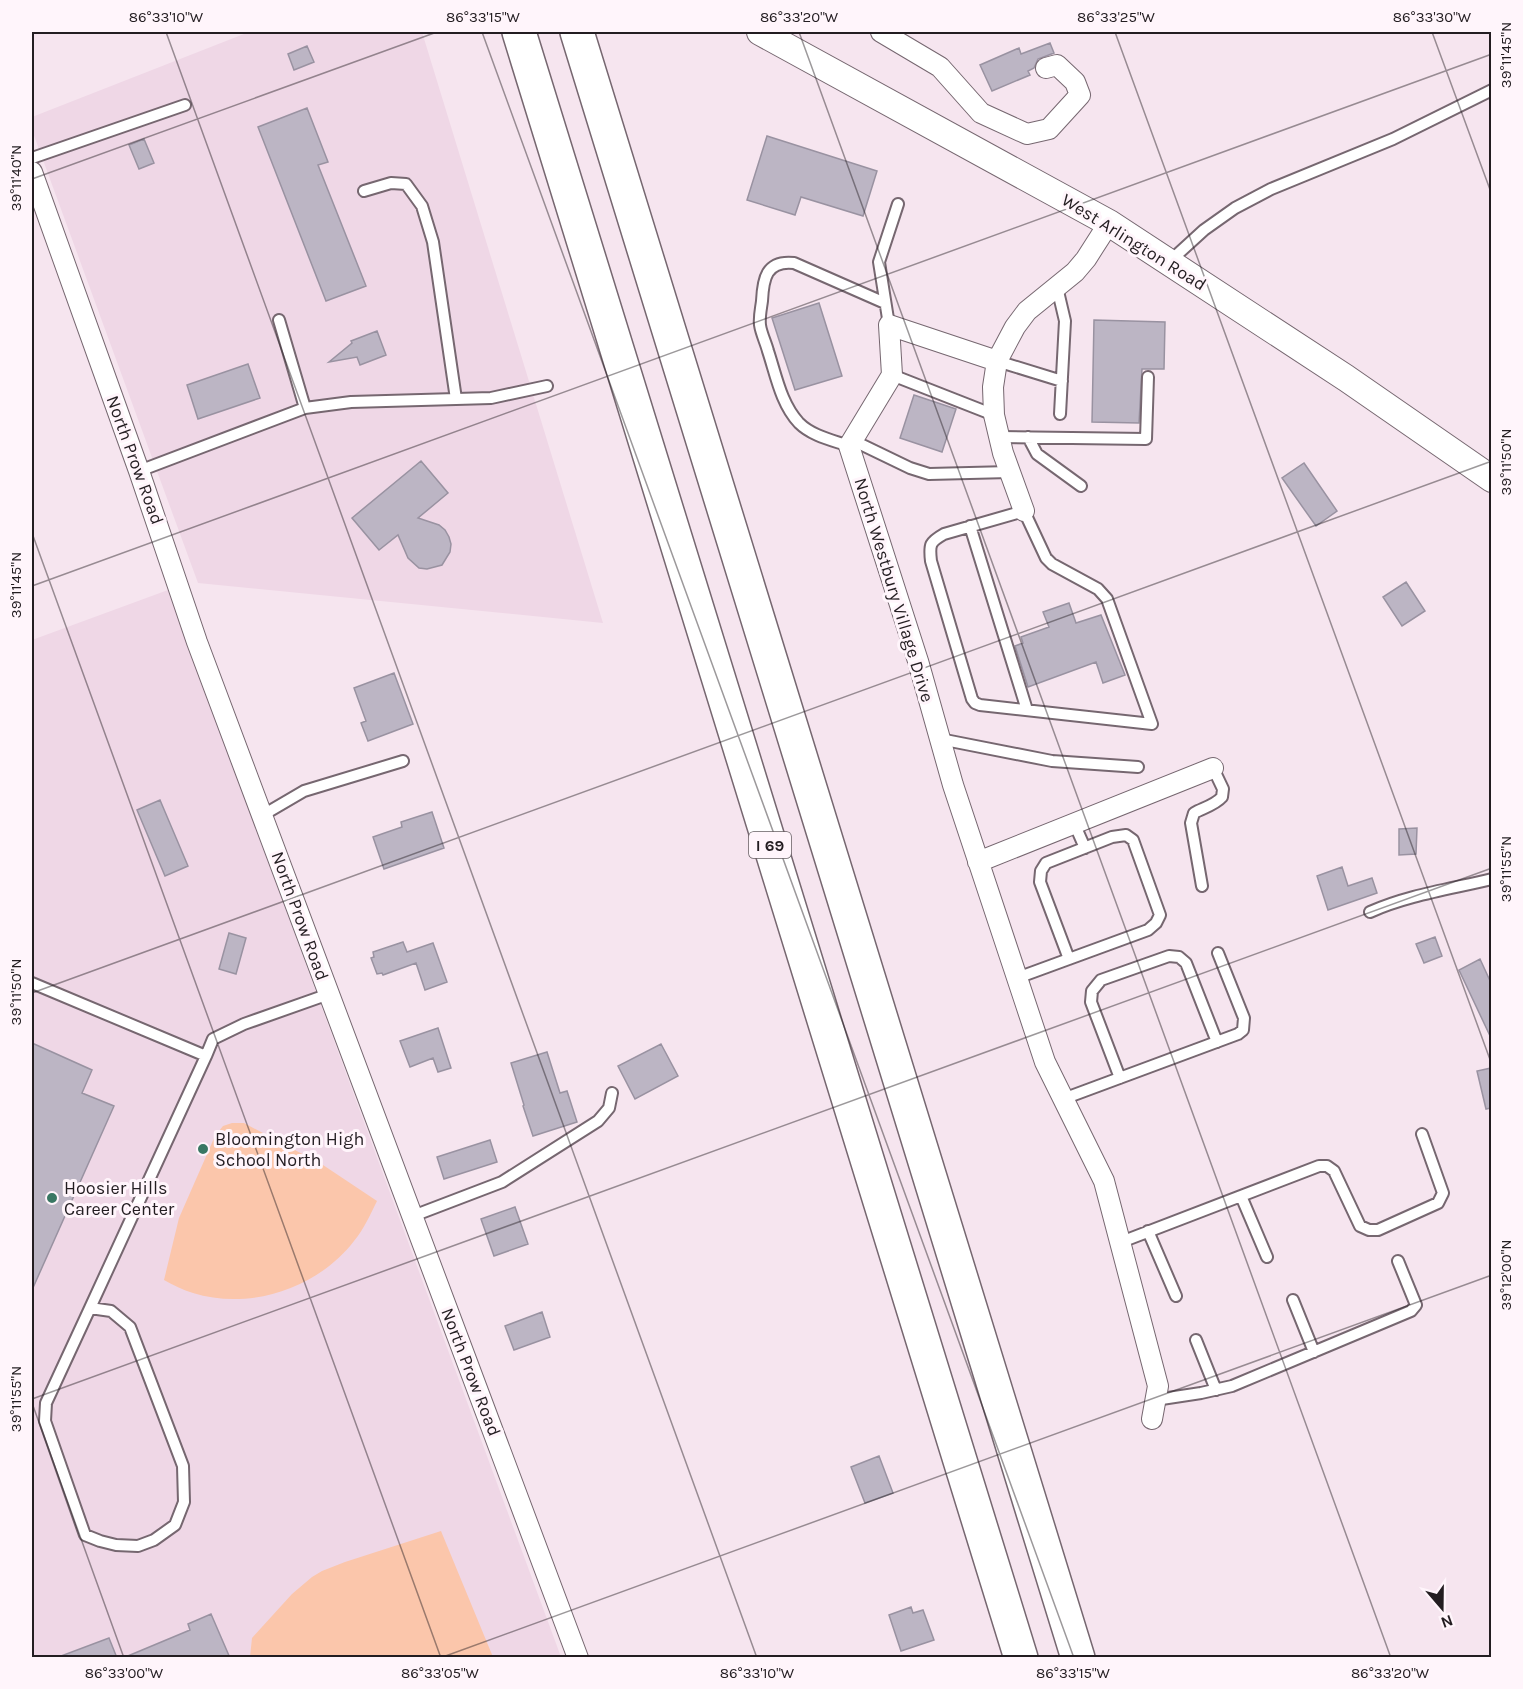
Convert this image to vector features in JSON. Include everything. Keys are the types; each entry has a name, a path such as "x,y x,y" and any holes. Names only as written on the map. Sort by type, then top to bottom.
{"highway":[{"name":"I 69","path":"519,32 1021,1658"},
{"path":"577,32 1078,1658"}],"street":[{"name":"West Arlington Road","path":"760,32 1109,223 1347,378 1491,479"},
{"path":"881,32 940,67 981,113 1027,134 1049,129 1080,95 1076,82 1057,65 1046,68"},
{"name":"North Prow Road","path":"32,172 139,471 197,642 578,1658"},
{"path":"1024,511 994,416 993,387 997,361 1015,327 1028,311 1075,272 1109,223"},
{"path":"851,443 892,375 889,325 997,361"},
{"name":"North Westbury Village Drive","path":"851,443 918,661 953,785 1045,1062 1104,1181 1158,1386 1154,1409"},
{"path":"978,862 1213,768"}],"lane":[{"path":"1169,262 1204,230 1235,208 1271,189 1393,139 1491,90"},
{"path":"32,158 185,105"},
{"path":"364,191 391,183 406,184 422,206 433,242 456,399"},
{"path":"889,325 879,262 898,204"},
{"path":"885,303 794,263 778,264 769,271 763,281 760,324 781,392 799,423 814,434 851,443 930,474 1010,472"},
{"path":"1058,287 1065,321 1060,414"},
{"path":"279,320 305,408"},
{"path":"997,361 1062,381"},
{"path":"892,375 994,416"},
{"path":"999,437 1146,439 1148,377"},
{"path":"139,471 305,408 351,402 491,398 548,386"},
{"path":"1028,437 1036,454 1082,486"},
{"path":"1024,511 1046,558 1052,564 1098,589 1107,599 1152,724 975,703 929,549 932,541 944,534 970,526 1024,511"},
{"path":"970,526 1026,710"},
{"path":"940,739 1052,761 1138,767"},
{"path":"263,815 304,791 403,761"},
{"path":"1202,886 1191,823 1194,813 1217,802 1222,797 1223,789 1213,768"},
{"path":"1074,823 1085,848"},
{"path":"1017,978 1069,959 1148,930 1156,923 1160,915 1133,840 1126,835 1112,837 1046,863 1041,871 1040,882 1069,959"},
{"path":"1370,912 1425,894 1491,879"},
{"path":"1063,1099 1238,1034 1243,1030 1244,1018 1218,952"},
{"path":"1120,1078 1091,1002 1092,991 1101,980 1169,956 1179,957 1186,963 1217,1042"},
{"path":"32,983 206,1056"},
{"path":"90,1308 111,1311 130,1326 183,1466 184,1502 175,1525 154,1540 138,1546 108,1543 86,1535 45,1421 46,1403 213,1039 244,1024 329,994"},
{"path":"412,1216 502,1182 598,1121 609,1108 612,1093"},
{"path":"1119,1240 1319,1166 1327,1166 1334,1171 1360,1226 1369,1230 1378,1230 1438,1203 1441,1199 1443,1193 1422,1134"},
{"path":"1241,1196 1267,1257"},
{"path":"1148,1231 1176,1296"},
{"path":"1154,1409 1232,1386 1411,1311 1416,1305 1398,1261"},
{"path":"1293,1300 1314,1352"},
{"path":"1196,1340 1216,1389"}],"shaded area":[{"path":"249,32 422,32 603,623 198,583 32,130 32,117"},
{"name":"Bloomington High School North","path":"168,590 561,1657 32,1658 32,640"},
{"path":"244,1123 323,1165 377,1201 354,1241 322,1271 302,1283 259,1297 215,1298 193,1293 164,1280 179,1218 215,1136 223,1126"},
{"path":"441,1531 493,1657 250,1657 252,1638 292,1594 312,1577 345,1562"}],"building":[{"path":"1050,43 1054,53 1038,59 1034,68 1028,71 1030,75 992,91 980,65 1019,48 1021,54"},
{"path":"307,46 314,62 294,70 288,54"},
{"path":"307,108 328,162 318,165 366,286 326,301 258,127"},
{"path":"767,136 877,171 863,216 801,197 795,215 747,200"},
{"path":"144,139 154,163 139,169 129,145"},
{"path":"819,303 842,376 795,390 772,318"},
{"path":"1094,320 1165,322 1164,369 1142,369 1139,423 1092,422"},
{"path":"377,331 386,355 360,365 357,357 329,362 352,343 351,341"},
{"path":"248,364 260,398 198,419 187,385"},
{"path":"914,395 956,409 942,452 900,438"},
{"path":"421,461 448,493 418,518 439,525 445,530 451,544 450,552 442,565 427,569 419,568 408,558 398,535 379,550 352,518"},
{"path":"1304,463 1337,511 1316,526 1282,478"},
{"path":"1406,582 1425,611 1402,626 1383,597"},
{"path":"1069,603 1076,623 1101,615 1125,675 1103,683 1096,662 1028,687 1015,646 1023,643 1021,637 1049,627 1043,612"},
{"path":"394,673 413,724 368,741 361,723 366,721 354,688"},
{"path":"160,800 188,866 165,876 137,810"},
{"path":"432,812 444,848 384,869 373,837 402,827 401,822"},
{"path":"1417,828 1416,854 1399,855 1399,829"},
{"path":"1342,867 1348,886 1372,878 1377,893 1328,910 1317,876"},
{"path":"229,933 246,938 236,974 219,969"},
{"path":"1435,937 1442,956 1424,963 1416,944"},
{"path":"403,942 407,952 433,943 447,982 425,990 416,963 383,975 382,973 377,974 371,958 374,957 373,952"},
{"path":"1480,959 1491,983 1491,1038 1459,970"},
{"path":"438,1028 451,1068 438,1072 433,1058 410,1067 400,1041"},
{"name":"Hoosier Hills Career Center","path":"32,1043 92,1070 82,1093 114,1106 32,1290"},
{"path":"661,1044 678,1076 635,1099 618,1066"},
{"path":"547,1052 560,1093 567,1091 577,1122 533,1136 511,1063"},
{"path":"1491,1068 1491,1108 1486,1109 1477,1071"},
{"path":"490,1140 497,1162 444,1179 437,1157"},
{"path":"515,1207 528,1244 494,1256 481,1219"},
{"path":"542,1312 550,1337 514,1350 505,1326"},
{"path":"879,1456 893,1493 865,1503 851,1467"},
{"path":"911,1607 913,1613 923,1610 934,1640 901,1651 889,1615"},
{"path":"211,1614 230,1658 123,1658 190,1630 188,1624"},
{"path":"109,1638 117,1658 61,1658 61,1656"}],"place":[{"name":"Bloomington High School North","path":"203,1149"},
{"name":"Hoosier Hills Career Center","path":"52,1198"}]}
